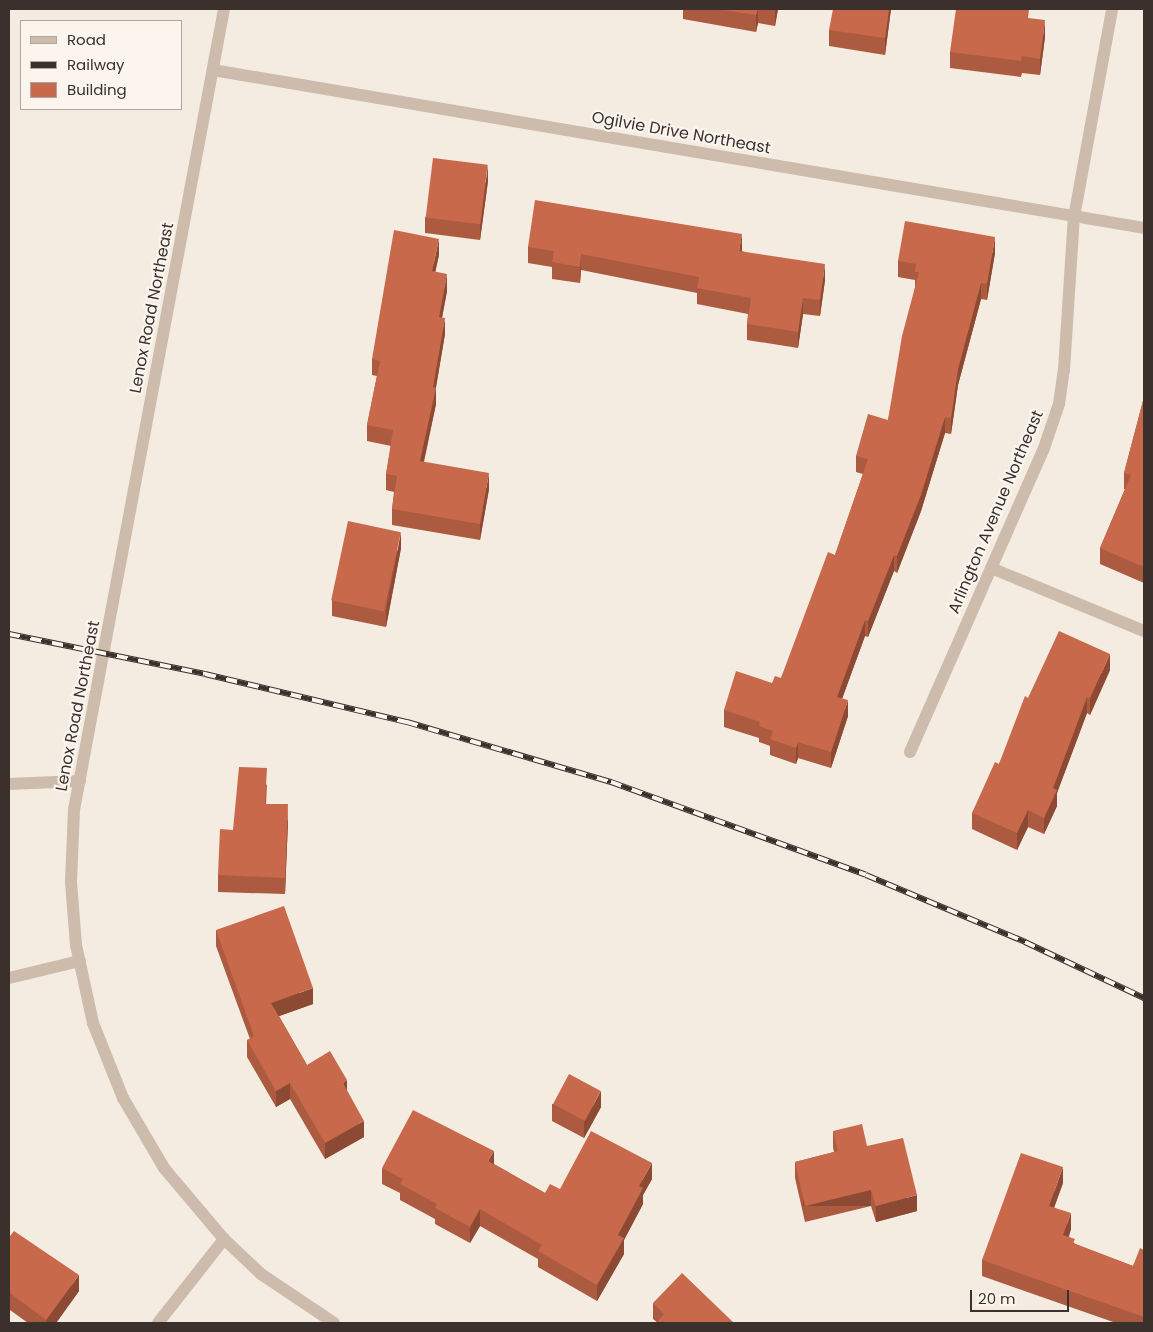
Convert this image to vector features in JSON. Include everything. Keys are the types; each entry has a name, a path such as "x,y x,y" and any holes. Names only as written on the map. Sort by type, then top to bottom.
{"street":[{"name":"Lenox Road Northeast","path":"224,9 74,810 71,882 80,961 93,1023 123,1098 164,1168 224,1239 261,1274 334,1323"},
{"name":"Arlington Avenue Northeast","path":"910,752 1044,448 1059,404 1064,370 1074,217 1112,9"},
{"name":"Ogilvie Drive Northeast","path":"213,70 1144,228"},
{"path":"991,568 1144,631"},
{"path":"9,784 80,781"},
{"path":"9,978 80,961"},
{"path":"158,1323 224,1239"}],"building":[{"path":"717,9 758,9 756,15"},
{"path":"833,9 889,9 885,38 829,30"},
{"path":"956,9 1029,10 1028,18 1045,20 1040,59 1022,56 1021,61 950,52"},
{"path":"433,158 488,165 480,224 426,218"},
{"path":"535,200 742,234 739,251 825,264 820,300 803,298 798,332 747,324 751,298 697,288 699,277 581,254 580,267 552,262 554,251 528,247"},
{"path":"905,221 995,237 987,284 981,283 958,369 951,418 945,417 921,495 897,556 894,555 868,621 865,620 837,697 848,700 831,752 798,742 796,748 770,739 773,731 759,726 760,722 724,710 736,671 772,683 775,676 781,678 828,552 835,555 868,459 856,456 868,414 888,420 902,336 919,272 915,272 916,264 898,261"},
{"path":"394,230 439,239 432,271 447,274 439,317 445,318 433,387 436,388 420,461 489,473 480,524 392,509 397,476 386,474 393,430 367,425 380,361 372,359"},
{"path":"1144,397 1144,567 1100,548 1131,475 1124,473"},
{"path":"348,521 401,532 384,611 331,600"},
{"path":"1059,631 1110,654 1090,698 1087,697 1053,788 1057,790 1044,818 1028,810 1017,833 972,813 995,762 999,764 1025,696 1028,698"},
{"path":"239,767 267,768 265,804 288,804 285,878 218,875 220,829 233,830"},
{"path":"284,906 313,988 271,1003 307,1065 330,1051 347,1080 343,1083 364,1121 325,1143 290,1083 276,1091 247,1040 254,1036 216,930"},
{"path":"569,1074 601,1091 585,1121 553,1104"},
{"path":"413,1110 494,1151 488,1161 545,1193 550,1184 560,1189 591,1131 652,1163 639,1186 643,1188 618,1235 624,1238 597,1285 538,1251 542,1245 480,1209 470,1227 435,1208 437,1204 400,1184 403,1179 382,1168"},
{"path":"862,1124 867,1146 903,1138 917,1195 876,1206 871,1190 805,1206 795,1162 838,1151 833,1131"},
{"path":"1021,1153 1063,1167 1049,1206 1071,1213 1063,1235 1075,1239 1073,1243 1133,1266 1140,1248 1144,1250 1144,1317 982,1260"},
{"path":"14,1231 79,1275 46,1320 10,1293 9,1295 9,1235"},
{"path":"682,1273 734,1323 660,1323 658,1321 664,1314 653,1303"}],"railway":[{"path":"9,634 205,674 407,722 611,782 866,875 1025,942 1144,998"}]}
